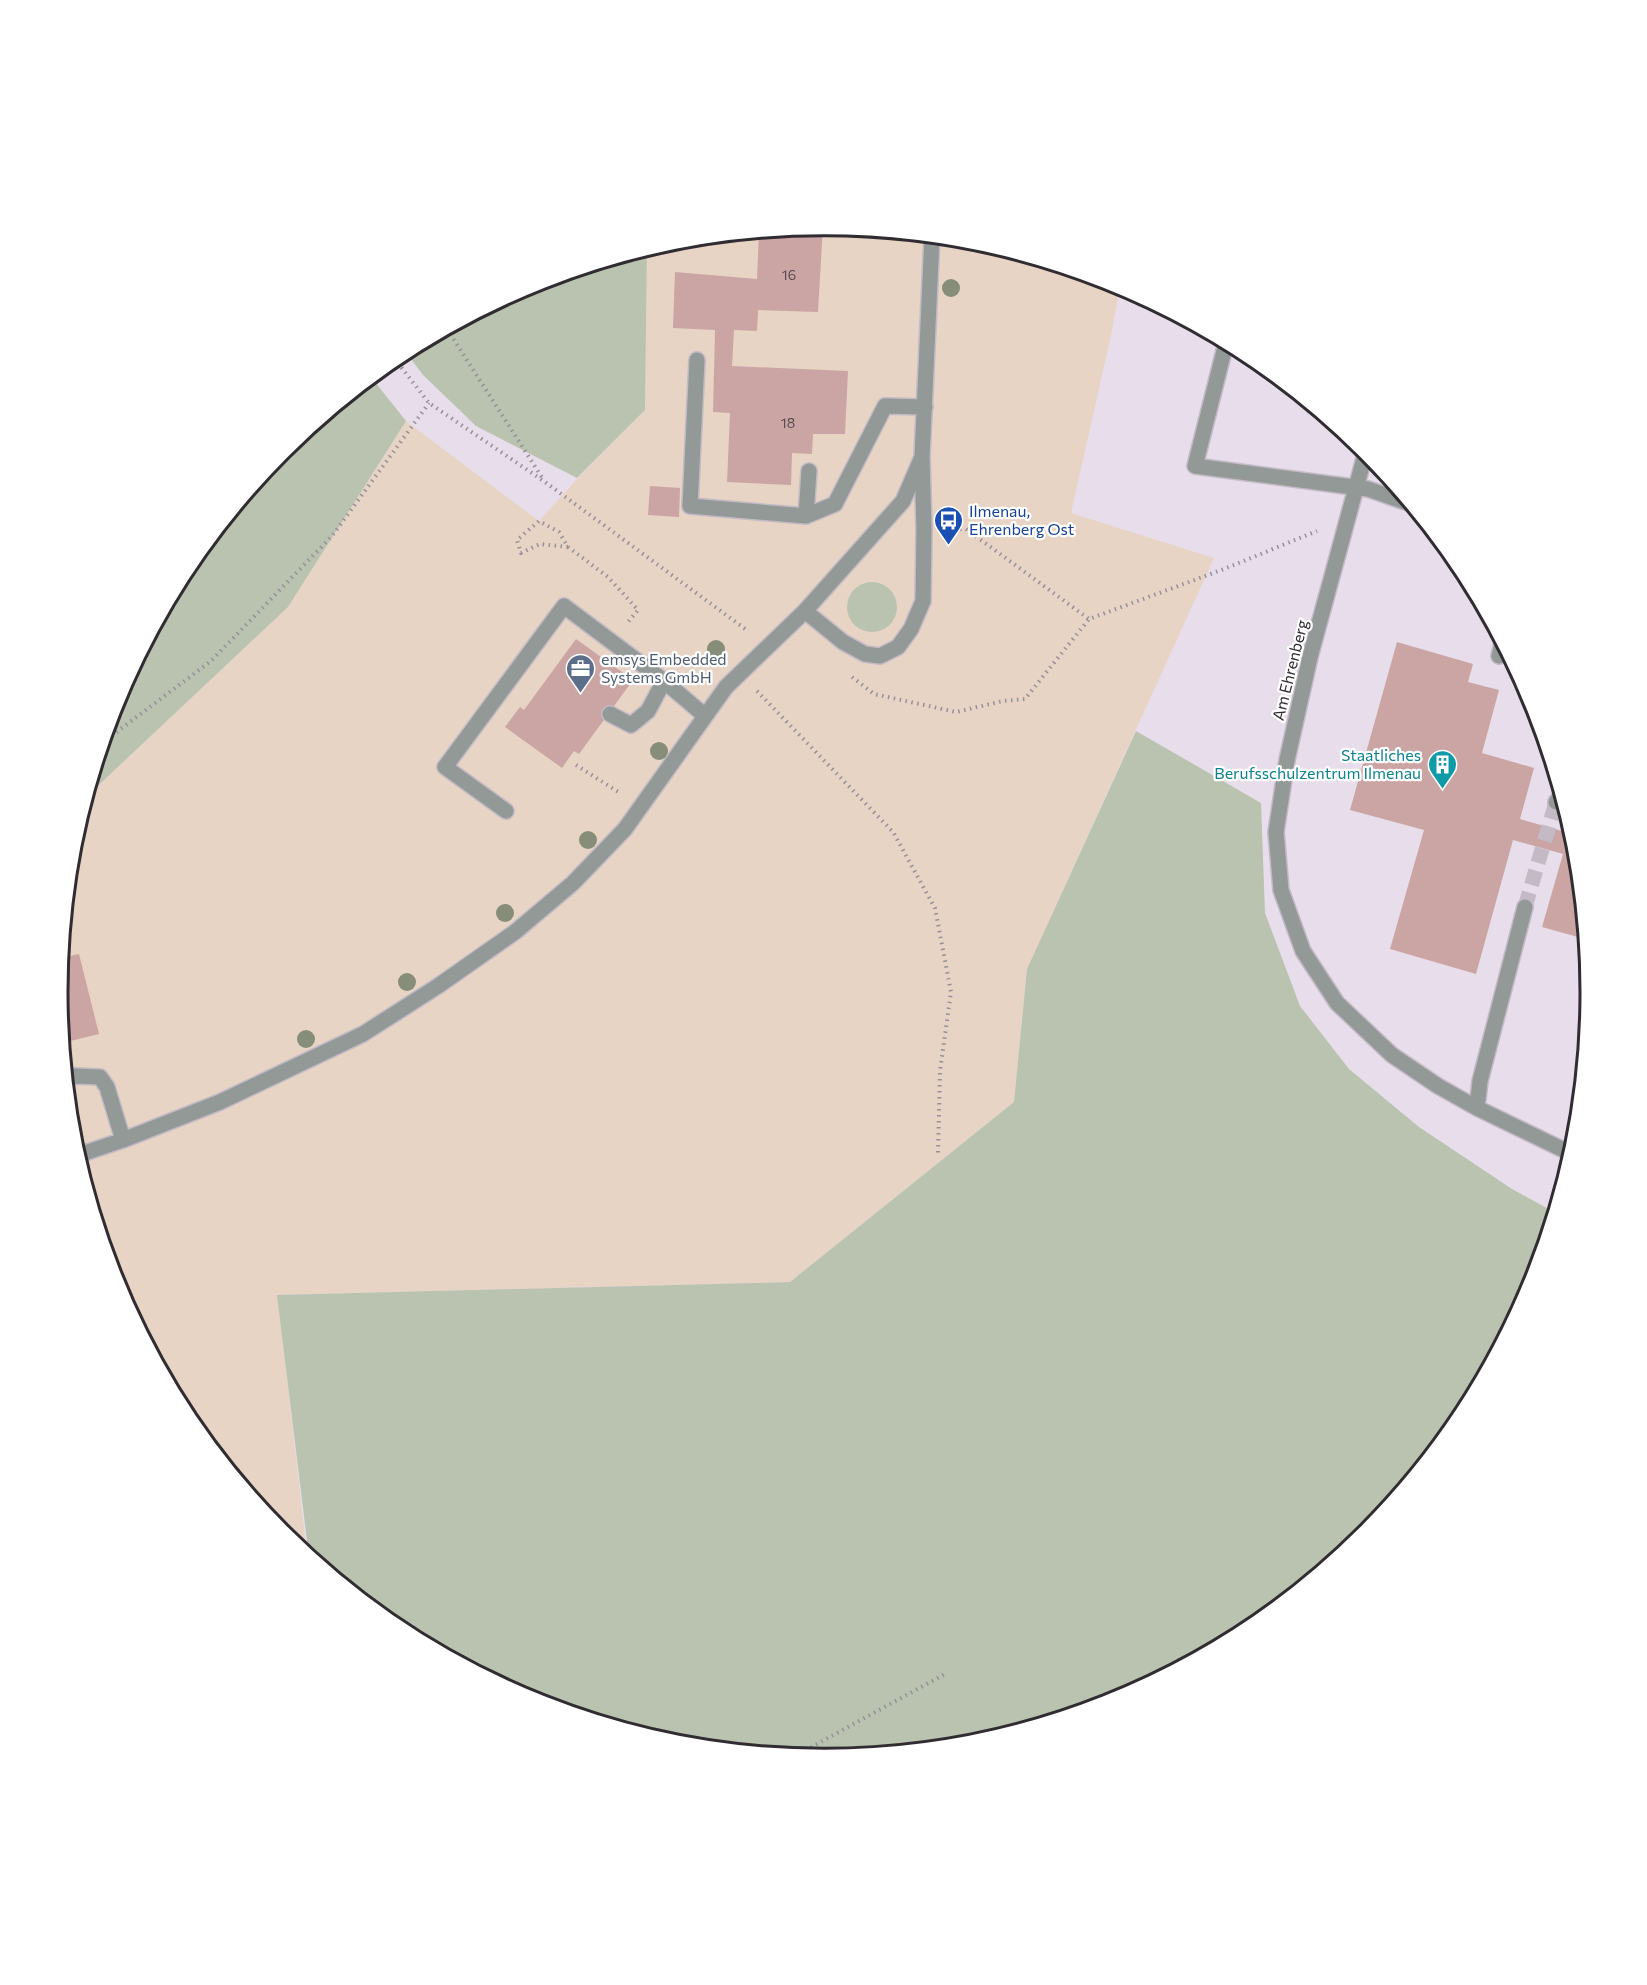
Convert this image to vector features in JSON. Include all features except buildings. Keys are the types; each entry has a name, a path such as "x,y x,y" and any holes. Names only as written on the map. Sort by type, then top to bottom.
{"street":[{"path":"805,611 843,642 865,654 880,656 898,647 911,629 923,601 922,457 932,245"},
{"path":"1224,352 1195,466 1357,487 1395,498"},
{"path":"697,360 690,506 807,516 835,504 885,406 925,407"},
{"path":"85,1153 220,1102 363,1034 438,986 515,932 573,883 625,829 726,687 805,611 903,501 922,457"},
{"name":"Am Ehrenberg","path":"1363,463 1310,657 1287,760 1276,832 1281,890 1303,951 1337,1003 1392,1055 1438,1086 1477,1108 1563,1150"},
{"path":"807,516 808,471"},
{"path":"506,811 445,767 564,606 664,681 705,715"},
{"path":"610,714 631,725 648,711 664,681"},
{"path":"1477,1108 1480,1081 1525,907"},
{"path":"73,1076 100,1077 107,1087 123,1140"}],"path":[{"path":"451,335 545,482"},
{"path":"400,366 429,403 545,482 768,645"},
{"path":"113,734 211,661 332,536 429,403"},
{"path":"843,642 852,679 874,694 956,712 1003,701 1025,699 1089,619 1224,569 1348,519"},
{"path":"568,547 540,544 521,554 517,540 539,521 559,532 568,547 608,577 638,610 613,642"},
{"path":"924,529 966,529 1089,619"},
{"path":"740,674 893,832 935,908 951,992 940,1071 938,1153"},
{"path":"576,765 641,806"},
{"path":"810,1748 945,1674"}],"shaded area":[{"path":"824,236 922,243 1019,262 1118,296 1071,513 1214,558 1027,969 1014,1102 790,1282 278,1295 306,1543 255,1491 224,1453 195,1413 169,1370 145,1327 125,1282 93,1188 74,1091 69,1042 68,992 69,943 74,894 93,797 96,788 288,607 406,421 539,521 645,410 647,258 725,243"}],"green space":[{"path":"647,258 645,410 577,478 476,426 423,375 411,359 489,314 580,277"},
{"path":"376,383 406,421 288,607 96,788 125,703 145,658 195,572 255,494 289,458 325,424"},
{"path":"867,582 877,582 890,589 897,602 897,612 890,625 877,632 867,632 858,628 851,621 847,612 847,602 851,593 858,586"},
{"path":"1136,731 1261,803 1265,913 1300,1006 1349,1069 1419,1127 1512,1189 1548,1208 1522,1282 1502,1327 1452,1413 1392,1491 1322,1561 1284,1592 1244,1621 1158,1671 1113,1691 1019,1723 971,1734 873,1747 774,1747 676,1734 628,1723 534,1691 489,1671 403,1621 363,1592 307,1544 277,1295 790,1282 1014,1102 1027,969"}],"tunnel":[{"path":"1525,907 1556,804"}],"place":[{"name":"Ilmenau, Ehrenberg Ost","path":"948,546"},
{"name":"emsys Embedded Systems GmbH","path":"580,694"},
{"name":"Staatliches Berufsschulzentrum Ilmenau","path":"1442,790"}]}
